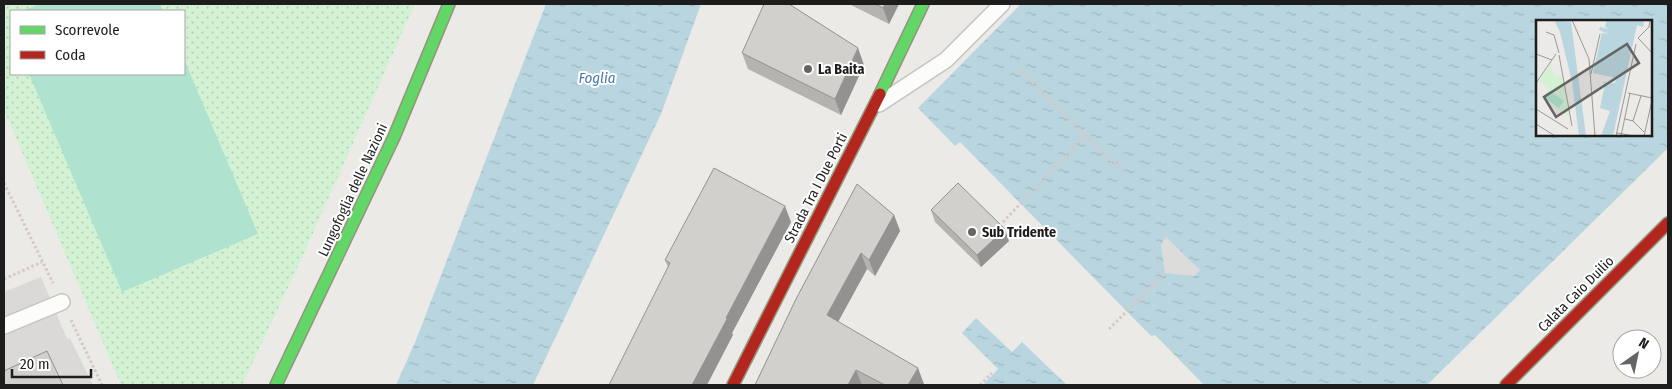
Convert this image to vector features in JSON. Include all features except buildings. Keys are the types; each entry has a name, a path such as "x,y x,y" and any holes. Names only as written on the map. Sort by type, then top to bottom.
{"street":[{"name":"Lungofoglia delle Nazioni","path":"276,385 394,137 449,4"},
{"name":"Strada Tra I Due Porti","path":"733,385 874,107 923,4"},
{"name":"Calata Caio Duilio","path":"1506,385 1668,224"}],"lane":[{"path":"874,107 946,60 1002,4"},
{"path":"4,326 62,302"}],"path":[{"path":"1018,68 1122,170"},
{"path":"1002,222 1086,135"},
{"path":"4,183 102,385"},
{"path":"4,279 42,262"},
{"path":"1109,329 1165,273"},
{"path":"980,385 992,373"}],"shaded area":[{"path":"41,277 67,339 20,359 70,338 93,385 4,385 4,292"}],"green space":[{"path":"4,4 415,4 301,260 242,385 121,385 4,110"},
{"path":"40,4 160,4 163,10 25,10"},
{"path":"185,61 258,234 122,292 29,75 185,75"}],"water":[{"name":"Foglia","path":"546,4 701,4 661,114 533,385 396,385 416,340"},
{"path":"1021,4 1668,4 1668,148 1427,385 1204,385 1155,335 1151,336 960,142 955,146 918,108"},
{"path":"976,318 1012,352 1022,342 1067,385 983,385 998,369 962,333"}],"pier":[{"path":"1166,237 1200,270 1194,276 1165,273 1161,244"}],"traffic: fast":[{"path":"276,385 394,137 449,4"},
{"path":"880,94 923,4"}],"traffic: jam":[{"path":"733,385 880,94"},
{"path":"1506,385 1668,223"}],"place":[{"name":"La Baita","path":"808,69"},
{"name":"Sub Tridente","path":"972,232"}]}
